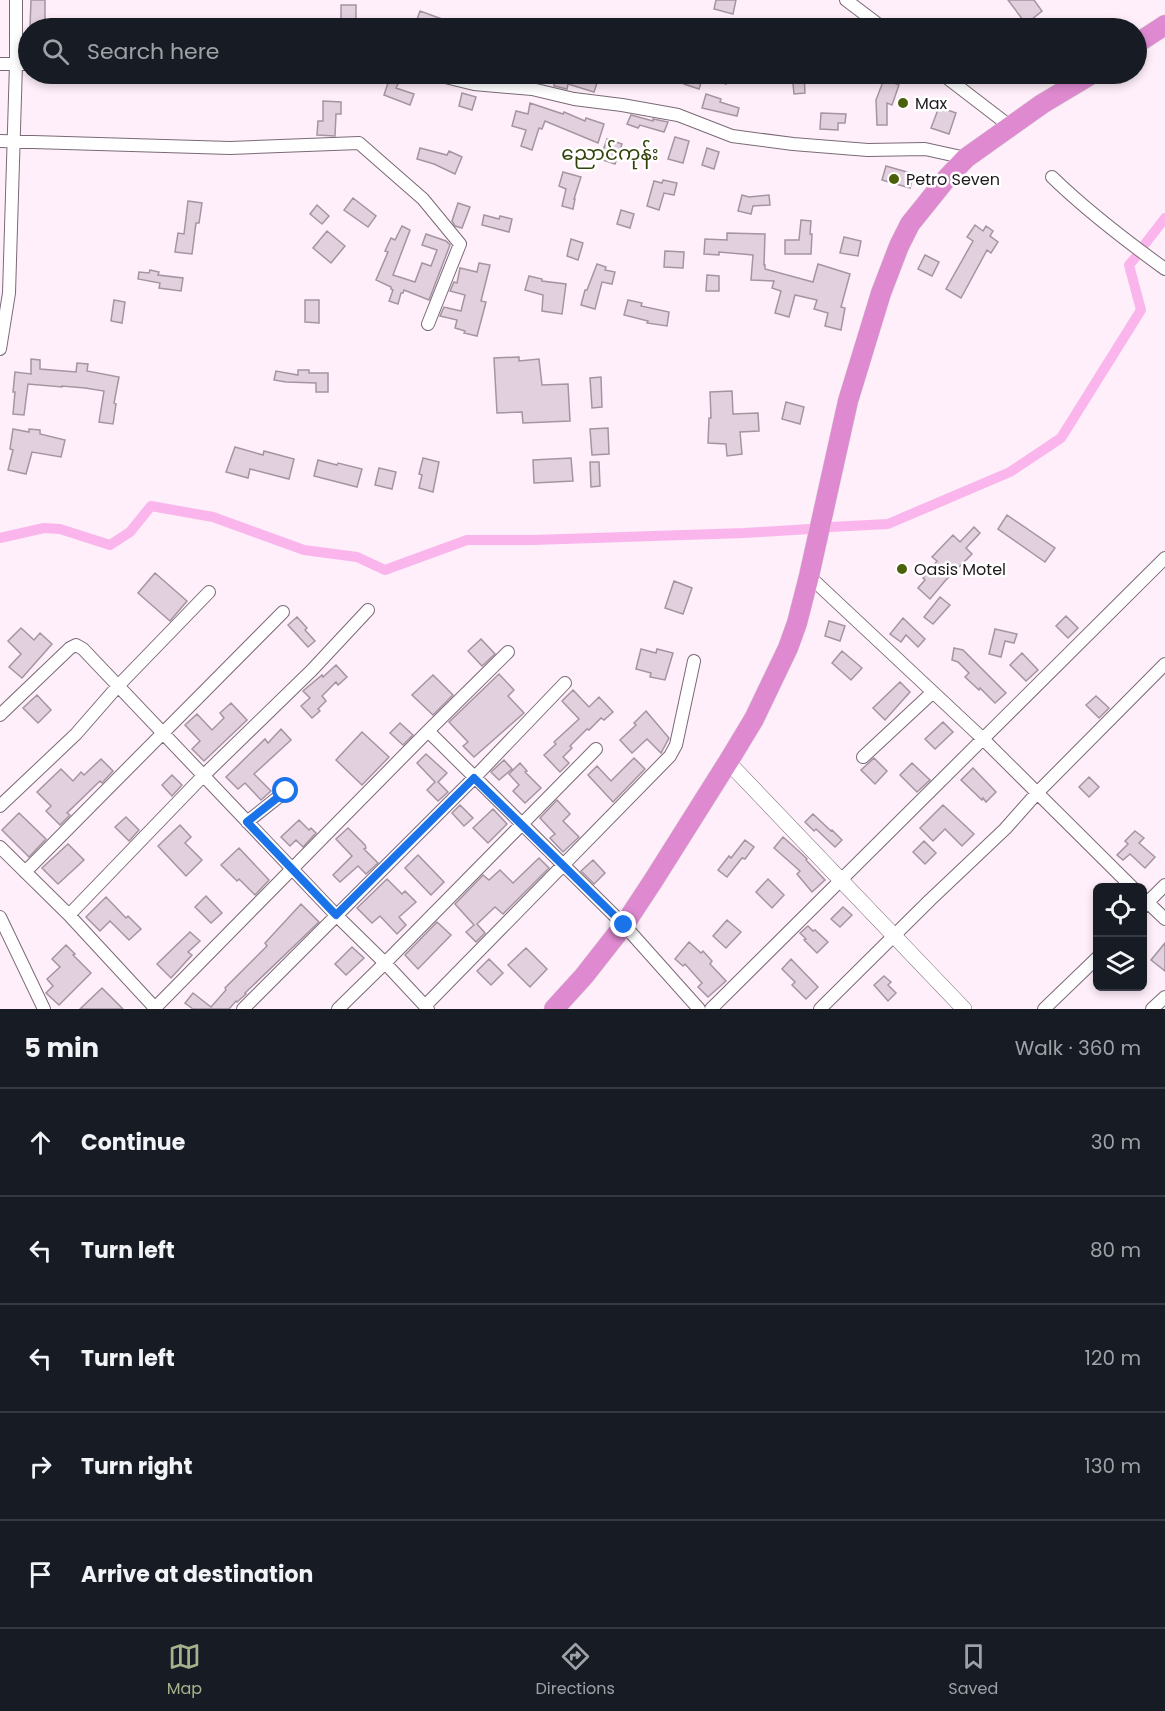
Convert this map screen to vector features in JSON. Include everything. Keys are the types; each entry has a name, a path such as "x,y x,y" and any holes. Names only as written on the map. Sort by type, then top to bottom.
{"highway":[{"path":"1147,37 1165,25"},
{"path":"554,1009 584,976 624,925 754,719 788,648 797,624 809,576 848,401 881,293 910,224 946,178 966,158 1042,104 1075,84"}],"street":[{"path":"16,0 18,21"},
{"path":"846,0 870,18"},
{"path":"0,64 18,64"},
{"path":"0,349 9,292 14,141 20,84"},
{"path":"474,84 532,89 574,99 678,115 732,136 867,150 925,149 966,158"},
{"path":"955,84 1011,127"},
{"path":"0,141 230,148 359,143 423,199 460,244 428,324"},
{"path":"1052,177 1103,223 1165,269"},
{"path":"711,1009 1165,558"},
{"path":"809,576 982,738 1128,883"},
{"path":"0,806 76,734 117,687 209,592"},
{"path":"69,915 203,776 312,670 368,610"},
{"path":"25,872 283,612"},
{"path":"0,715 70,648 76,645 82,649 336,915 386,963 426,1008 670,756 676,745 694,661"},
{"path":"0,847 69,915 155,1009 508,652"},
{"path":"820,1009 1005,829 1037,793 1165,664"},
{"path":"243,1009 474,778 565,683"},
{"path":"863,757 933,692"},
{"path":"428,731 624,925 699,1009"},
{"path":"338,1009 596,749"},
{"path":"728,762 964,1009"},
{"path":"247,822 286,791"},
{"path":"1147,900 1165,885"},
{"path":"1147,904 1165,919"},
{"path":"0,916 44,1009"},
{"path":"1044,1009 1093,962"},
{"path":"1152,1009 1165,997"}],"building":[{"path":"31,0 45,0 45,18 30,18"},
{"path":"716,0 736,0 733,14 714,9"},
{"path":"1008,0 1034,0 1042,11 1033,18 1022,18"},
{"path":"341,5 356,5 356,18 341,18"},
{"path":"420,11 439,18 418,18"},
{"path":"388,84 398,84 396,88 414,94 410,105 384,95"},
{"path":"554,84 568,84 567,89 554,86"},
{"path":"568,84 597,84 594,92"},
{"path":"684,84 701,84 699,89"},
{"path":"793,84 805,84 805,93 794,94"},
{"path":"882,84 899,85 892,105 887,103 887,125 877,125 876,100"},
{"path":"462,93 476,97 472,110 459,106"},
{"path":"706,94 721,99 720,102 739,108 737,116 702,108"},
{"path":"323,101 341,102 341,114 336,114 335,136 317,135 318,121 323,121"},
{"path":"530,103 563,114 564,112 585,121 586,118 604,124 598,143 545,121 542,129 539,128 532,150 521,146 526,130 512,126 516,111 528,114"},
{"path":"939,107 956,113 949,134 931,128"},
{"path":"821,113 846,114 845,123 838,123 838,130 820,129"},
{"path":"631,115 653,121 653,119 668,122 664,132 640,125 638,128 627,124"},
{"path":"675,137 689,141 683,163 668,159"},
{"path":"607,139 622,144 615,164 600,159"},
{"path":"420,148 447,155 449,151 462,157 455,174 417,159"},
{"path":"707,148 719,152 714,169 702,165"},
{"path":"886,166 914,174 910,188 882,180"},
{"path":"563,172 581,177 573,209 562,206 566,189 559,186"},
{"path":"663,180 677,183 674,195 664,193 659,210 647,206 654,181 662,183"},
{"path":"742,195 749,197 769,195 770,205 753,206 751,214 738,211"},
{"path":"353,198 376,216 368,227 344,210"},
{"path":"188,201 202,203 199,223 196,223 192,254 175,252 178,233 184,234"},
{"path":"458,203 470,207 462,228 455,226 452,221"},
{"path":"317,205 329,216 322,224 310,214"},
{"path":"621,210 634,214 630,228 617,224"},
{"path":"484,215 499,219 500,216 512,219 509,232 482,225"},
{"path":"801,220 811,221 811,254 785,254 785,240 799,240"},
{"path":"975,225 983,231 986,226 993,231 990,236 998,242 991,253 987,250 961,298 946,289 973,241 967,237"},
{"path":"402,226 410,230 393,275 415,282 422,263 431,266 437,250 422,245 426,234 446,241 450,245 429,300 404,290 398,304 389,301 393,290 376,280 388,252 385,251 391,238 395,240"},
{"path":"327,231 345,246 331,263 313,248"},
{"path":"727,233 765,234 765,269 813,282 818,264 850,274 841,307 845,308 841,330 825,326 828,313 814,309 817,300 795,295 789,317 775,313 781,291 772,288 774,281 751,280 753,255 719,252 719,255 704,254 705,239 727,240"},
{"path":"844,237 861,241 858,256 840,253"},
{"path":"571,239 583,243 578,260 567,256"},
{"path":"665,251 684,252 683,268 664,267"},
{"path":"925,255 939,262 932,276 918,269"},
{"path":"479,263 490,265 481,301 486,302 477,336 455,328 457,320 440,316 444,307 461,311 465,295 450,291 454,282 457,283 460,268 477,272"},
{"path":"597,264 606,267 605,270 615,272 612,284 602,282 595,309 581,305"},
{"path":"150,270 159,272 158,275 183,278 181,291 159,288 160,283 138,279 139,272 149,273"},
{"path":"707,275 719,276 719,291 706,291"},
{"path":"529,276 542,279 542,281 566,284 562,314 542,311 543,295 525,290"},
{"path":"114,300 125,302 122,323 111,321"},
{"path":"305,300 319,300 319,323 305,322"},
{"path":"628,300 642,303 641,306 669,312 667,326 647,323 648,321 624,315"},
{"path":"519,357 519,361 539,359 542,385 568,384 570,421 523,423 522,412 497,413 494,358"},
{"path":"31,359 40,360 40,369 76,372 77,363 88,364 87,371 119,377 113,424 99,422 104,391 85,388 28,384 24,415 13,414 15,372 31,374"},
{"path":"298,370 309,370 309,373 328,373 328,392 316,392 316,383 274,380 276,371 298,375"},
{"path":"601,377 602,407 592,408 590,378"},
{"path":"732,391 733,414 758,413 759,431 740,432 742,454 727,456 726,444 708,443 709,418 711,418 710,392"},
{"path":"786,402 804,407 800,424 782,419"},
{"path":"608,428 609,454 592,455 590,429"},
{"path":"13,429 29,432 29,429 40,430 40,434 65,440 61,457 32,452 26,474 8,470 13,450 10,449"},
{"path":"235,447 263,455 264,451 294,459 289,479 250,469 248,478 226,472"},
{"path":"423,458 439,462 433,492 419,488 422,475 419,474"},
{"path":"571,458 573,481 534,483 533,460"},
{"path":"318,460 362,469 357,487 314,476"},
{"path":"590,462 599,462 600,486 591,487"},
{"path":"379,468 396,472 392,489 375,485"},
{"path":"1007,515 1055,548 1045,562 998,529"},
{"path":"974,527 980,533 966,548 972,554 930,599 918,588 937,561 932,557 953,535 960,542"},
{"path":"155,573 187,601 170,621 138,593"},
{"path":"674,581 692,588 683,614 665,608"},
{"path":"940,597 950,605 933,624 924,617"},
{"path":"1066,616 1078,628 1068,638 1056,626"},
{"path":"297,617 315,641 308,647 288,625"},
{"path":"903,618 925,639 918,647 906,635 901,642 890,634"},
{"path":"829,621 845,626 840,641 825,636"},
{"path":"21,628 34,640 40,633 52,644 22,678 9,667 21,654 8,641"},
{"path":"995,629 1017,634 1014,643 1005,641 1001,657 989,654"},
{"path":"481,639 495,654 482,666 468,651"},
{"path":"954,648 963,650 1006,693 995,703 980,688 979,690 965,677 969,673 958,662 952,660"},
{"path":"641,649 656,653 657,649 673,653 665,680 650,677 651,673 636,669"},
{"path":"842,651 862,668 851,680 832,663"},
{"path":"1022,653 1038,670 1026,681 1010,665"},
{"path":"336,665 347,677 338,685 336,682 322,696 326,701 312,718 301,706 310,698 303,691"},
{"path":"499,674 514,690 508,696 524,713 474,757 463,746 468,742 449,722"},
{"path":"433,675 453,695 433,715 412,695"},
{"path":"900,682 910,692 885,720 873,708"},
{"path":"573,690 589,707 599,697 613,712 604,720 601,718 589,730 587,729 570,746 572,748 563,757 569,763 560,772 544,755 556,744 554,742 579,719 562,701"},
{"path":"37,695 51,710 38,723 23,708"},
{"path":"1096,696 1109,708 1099,718 1086,705"},
{"path":"231,703 247,720 204,761 192,749 200,741 185,725 197,714 212,730 224,718 220,713"},
{"path":"646,711 669,738 661,753 647,739 632,753 620,740 636,725 634,723"},
{"path":"943,722 953,732 935,749 925,739"},
{"path":"400,723 413,735 403,745 390,733"},
{"path":"281,729 291,740 254,774 271,791 261,800 245,783 238,789 226,777 265,739 268,743"},
{"path":"362,732 389,757 362,785 336,760"},
{"path":"426,754 447,773 438,782 448,792 438,801 427,790 435,782 417,763"},
{"path":"634,758 645,769 613,802 588,775 597,766 611,781"},
{"path":"874,758 887,771 875,784 861,770"},
{"path":"101,759 113,771 67,813 70,815 60,825 46,811 51,806 37,792 61,769 73,781 81,772 84,775"},
{"path":"504,760 512,769 499,780 491,772"},
{"path":"520,763 527,771 525,772 541,788 525,803 513,791 519,785 509,774"},
{"path":"912,763 930,780 917,792 900,775"},
{"path":"973,768 996,792 986,802 961,780"},
{"path":"172,775 182,785 172,796 162,785"},
{"path":"1089,777 1099,787 1089,797 1079,787"},
{"path":"557,800 570,814 563,821 579,837 563,852 550,838 555,834 540,818"},
{"path":"460,805 473,818 464,826 452,813"},
{"path":"943,805 974,834 962,846 945,829 933,841 920,828"},
{"path":"493,809 507,824 488,843 473,828"},
{"path":"19,813 46,839 29,857 2,830"},
{"path":"813,814 842,840 835,847 805,822"},
{"path":"126,817 139,830 129,841 115,827"},
{"path":"299,820 309,830 311,828 316,833 303,847 296,840 290,846 281,837"},
{"path":"180,825 191,837 185,843 202,860 186,876 158,846"},
{"path":"348,828 365,845 364,849 378,863 366,874 358,866 340,882 333,875 352,856 336,839"},
{"path":"1135,831 1144,838 1139,843 1155,857 1145,868 1130,854 1123,860 1117,855 1128,844 1125,841"},
{"path":"783,837 825,880 812,892 797,874 800,871 774,848"},
{"path":"745,840 754,847 727,877 718,870"},
{"path":"924,841 936,853 925,864 913,852"},
{"path":"68,844 84,860 58,884 42,868"},
{"path":"239,848 269,880 255,895 221,865"},
{"path":"418,855 444,882 431,895 405,868"},
{"path":"539,858 549,868 503,914 495,907 477,924 485,933 476,942 466,932 474,925 455,904 483,875 489,880 500,870 513,883"},
{"path":"593,860 605,873 594,884 581,871"},
{"path":"387,879 402,894 405,891 416,902 399,917 406,925 397,934 380,916 372,923 357,908"},
{"path":"768,879 784,895 772,908 756,892"},
{"path":"206,896 222,913 211,923 195,907"},
{"path":"106,897 126,918 128,916 141,929 129,940 110,921 100,931 86,917"},
{"path":"301,904 319,922 229,1009 193,1009 185,1003 193,993 211,1007 226,990 225,988 267,946 265,943"},
{"path":"843,907 852,915 840,927 831,919"},
{"path":"727,920 741,932 726,948 713,936"},
{"path":"437,922 451,935 418,969 405,955"},
{"path":"808,926 828,942 817,953 800,933"},
{"path":"190,932 200,941 188,952 192,955 171,978 157,964"},
{"path":"689,942 701,953 703,951 712,961 710,964 726,981 708,997 698,987 702,983 685,964 683,966 675,959"},
{"path":"1165,943 1165,971 1151,960"},
{"path":"66,945 91,973 59,1005 46,993 53,986 47,979 60,967 52,959"},
{"path":"352,947 364,958 346,975 335,964"},
{"path":"526,948 547,969 530,987 508,965"},
{"path":"489,959 503,973 491,985 477,971"},
{"path":"791,959 818,987 806,999 792,985 795,982 782,969"},
{"path":"884,976 891,982 888,985 896,993 888,1001 874,985"},
{"path":"102,988 123,1009 80,1009"}],"waterway":[{"path":"1145,244 1165,218"},
{"path":"830,527 888,524 1010,472 1061,438 1141,310 1129,265 1135,258"},
{"path":"0,538 44,528 60,529 110,545 130,532 151,506 213,517 304,550 357,557 385,570 467,540 533,540 809,529"}],"place":[{"name":"Max","path":"903,103"},
{"name":"Petro Seven","path":"894,179"},
{"name":"Oasis Motel","path":"902,569"}],"district":[{"name":"ညောင်ကုန်း","path":"610,153"}],"route":[{"path":"286,791 247,822 336,915 474,778 624,925"}]}
